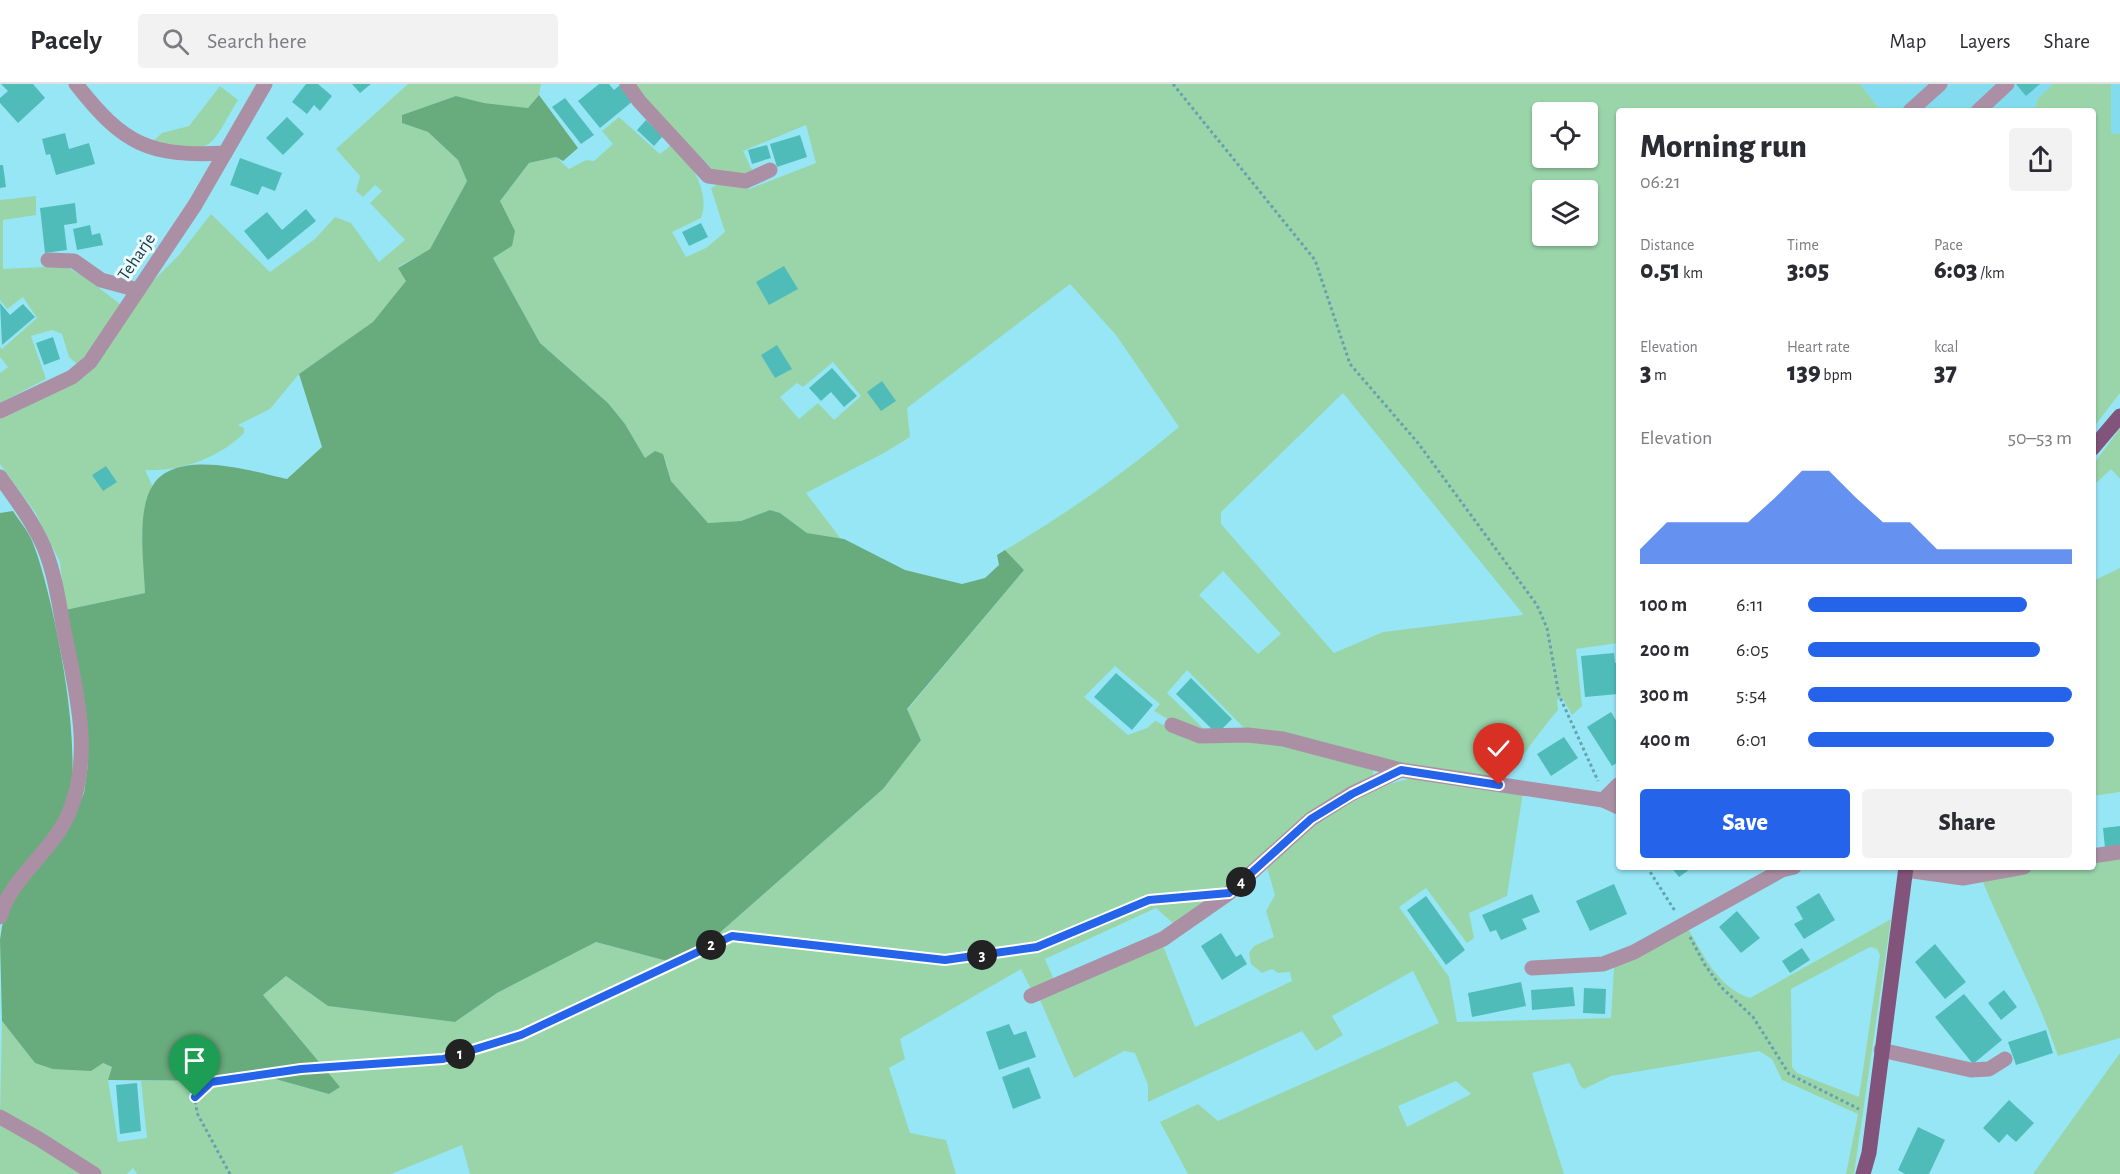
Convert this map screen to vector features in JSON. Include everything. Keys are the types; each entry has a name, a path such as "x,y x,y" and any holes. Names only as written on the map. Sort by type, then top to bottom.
{"main road":[{"path":"2096,444 2120,416"},
{"path":"1863,1174 1869,1153 1906,870"}],"street":[{"path":"76,84 101,117 119,133 156,149 186,155 225,153"},
{"name":"Teharje","path":"0,411 72,377 90,362 195,205 265,84"},
{"path":"627,84 639,101 708,176 746,181 770,170"},
{"path":"1913,108 1940,84"},
{"path":"1981,108 2007,84"},
{"path":"48,260 74,261 101,280 138,290"},
{"path":"0,477 22,507 43,544 51,567 78,702 81,760 76,789 64,822 44,852 14,888 0,917"},
{"path":"1172,725 1200,736 1248,735 1283,739 1401,770 1603,800 1616,806"},
{"path":"1031,996 1163,939 1229,893 1311,819 1352,794 1401,770"},
{"path":"1603,800 1616,787"},
{"path":"2096,855 2120,852"},
{"path":"1532,968 1604,964 1634,952 1782,870"},
{"path":"1912,870 1964,878 2008,870"},
{"path":"1881,1050 1971,1070 1989,1069 2005,1059"},
{"path":"0,1117 94,1174"}],"path":[{"path":"1173,84 1314,260 1350,364 1418,443 1537,605 1547,628 1558,696 1596,774 1603,800"},
{"path":"1649,870 1684,924 1705,965 1721,987 1754,1017 1789,1074 1873,1117"},
{"path":"230,1174 197,1113 195,1097 211,1082 301,1069 443,1059 521,1035 732,936 945,960 1037,947 1149,900 1195,896"}],"shaded area":[{"path":"1860,84 2053,84 2038,98 2035,108 1879,108"},
{"path":"2111,84 2120,84 2120,134 2111,133"}],"green space":[{"path":"408,84 541,84 539,95 528,108 484,103 456,96 402,115 402,123 428,132 458,160 467,181 430,249 398,267 407,280 373,323 299,374 270,409 238,425 244,428 244,433 234,442 198,462 172,469 145,470 152,485 142,531 145,593 65,610 60,562 35,512 0,464 0,418 76,381 153,281 179,255 211,214 270,272 315,239 335,217 351,223 379,262 405,240 370,203 382,191 375,185 363,197 356,191 360,176 336,149"},
{"path":"636,84 1860,84 1879,108 1616,108 1616,643 1576,649 1582,706 1572,715 1562,697 1557,700 1558,710 1522,756 1497,781 1400,767 1246,730 1187,670 1167,693 1209,734 1176,724 1154,711 1160,704 1115,666 1084,697 1128,735 1147,728 1155,721 1181,733 1265,740 1373,768 1373,778 1175,925 1156,908 1045,959 1054,980 1032,991 1021,969 900,1039 905,1059 889,1068 910,1133 946,1140 956,1174 470,1174 462,1145 391,1174 137,1174 133,1168 127,1174 102,1174 0,1114 2,1021 35,1063 102,1063 112,1067 108,1080 118,1142 147,1138 141,1081 223,1081 261,1075 329,1094 325,1069 263,995 286,976 328,1006 455,1022 497,993 596,942 667,961 699,951 883,789 921,739 907,710 1024,570 1005,550 1095,492 1179,427 1116,335 1070,284 907,408 910,437 806,493 841,539 807,533 780,513 770,510 741,521 708,523 671,481 666,462 645,458 625,424 608,403 540,343 493,258 512,246 500,201 529,163 556,157 569,169 586,160 594,161 613,144 602,131 619,117 660,154 675,142 697,178 703,198 701,218 672,232 686,257 706,248 725,232 711,188 722,182 743,183 749,189 816,163 806,125 743,151 753,172 743,175 714,171 642,96","holes":["833,362 861,396 834,420 818,403 799,419 780,397 797,383 803,387","1343,393 1523,614 1522,615 1383,632 1334,653 1221,524 1221,512","1223,571 1281,634 1258,654 1199,595"]},
{"path":"2053,84 2111,84 2111,133 2120,134 2120,393 2096,424 2096,108 2035,108 2038,98"},
{"path":"220,86 238,100 214,139 207,145 188,147 153,141 162,133 189,126"},
{"path":"539,95 578,148 563,161 556,157 529,163 500,201 515,231 512,246 493,258 540,343 608,403 625,424 645,458 655,451 663,454 671,481 708,523 741,521 770,510 780,513 807,533 844,539 905,570 962,584 985,578 999,565 997,555 1005,550 1024,570 907,709 921,740 883,789 699,951 667,961 596,942 497,993 455,1022 328,1006 286,976 263,995 340,1087 329,1094 261,1075 223,1081 108,1080 112,1067 103,1063 91,1071 53,1069 35,1063 2,1021 0,940 2,926 17,891 74,814 84,793 88,764 83,702 65,610 145,593 142,538 144,508 153,485 164,474 179,467 216,465 287,479 322,447 299,374 373,322 406,281 398,268 430,249 467,181 458,160 428,132 402,123 402,115 456,96 484,103 528,108"},
{"path":"36,196 36,215 3,220 3,269 65,266 86,278 120,304 93,348 77,364 69,357 62,334 52,330 31,336 46,379 0,403 0,373 8,367 0,357 0,347 2,349 37,318 23,297 7,309 0,300 0,200"},
{"path":"2120,428 2120,479 2111,469 2096,483 2096,461"},
{"path":"13,511 32,541 50,601 65,679 73,756 71,787 65,809 43,845 0,903 0,513"},
{"path":"2120,568 2120,792 2096,796 2096,580"},
{"path":"1420,777 1523,792 1507,896 1469,913 1474,938 1467,943 1426,888 1399,907 1449,977 1457,1022 1611,1018 1614,967 1687,927 1712,969 1729,986 1750,998 1891,919 1854,1174 1846,1174 1858,1114 1782,1080 1772,1059 1759,1051 1611,1076 1584,1089 1579,1084 1569,1063 1532,1073 1564,1174 1188,1174 1160,1122 1198,1104 1218,1121 1439,1023 1413,971 1332,1016 1343,1035 1316,1051 1302,1031 1148,1102 1148,1085 1135,1053 1124,1051 1074,1078 1040,1000 1049,992 1162,943 1195,1027 1292,981 1290,972 1278,973 1272,969 1262,973 1251,964 1249,953 1254,946 1274,937 1266,911 1275,895 1266,864 1318,821 1337,809 1377,788","holes":["1870,947 1877,949 1880,955 1859,1097 1797,1073 1792,1067 1791,989","1456,1081 1471,1094 1407,1127 1398,1106"]},
{"path":"2120,856 2120,1038 2058,1056 2041,1012 1983,882 2030,870 2096,870 2096,860"},
{"path":"2120,1053 2120,1174 2033,1174"},
{"path":"0,1124 86,1174 0,1174"}],"building":[{"path":"1,84 33,84 45,98 18,123 0,103 0,98 8,91"},
{"path":"306,84 318,84 332,96 320,111 314,105 307,114 292,102"},
{"path":"352,84 371,84 360,93"},
{"path":"599,84 609,84 614,90 620,85 633,101 600,128 578,101"},
{"path":"2016,84 2040,84 2026,96"},
{"path":"565,98 594,135 581,144 552,107"},
{"path":"287,117 304,134 283,155 266,138"},
{"path":"646,120 663,136 654,146 637,130"},
{"path":"65,133 69,149 89,143 95,164 56,175 50,154 46,155 42,139"},
{"path":"800,135 807,157 777,167 770,144"},
{"path":"767,145 771,158 752,164 748,150"},
{"path":"240,158 282,173 275,191 262,186 258,195 230,185"},
{"path":"0,165 3,165 6,187 0,188"},
{"path":"75,203 77,223 64,225 67,250 45,253 40,208"},
{"path":"306,209 316,221 268,260 244,231 267,212 282,230"},
{"path":"701,223 708,237 689,246 682,232"},
{"path":"90,225 92,235 100,233 103,245 77,250 73,229"},
{"path":"784,266 798,289 769,305 756,282"},
{"path":"0,303 10,315 23,304 35,317 2,345"},
{"path":"53,337 60,359 44,365 36,343"},
{"path":"777,345 792,369 775,378 761,355"},
{"path":"832,368 857,396 844,407 831,392 821,401 809,388"},
{"path":"882,381 896,401 881,411 867,392"},
{"path":"106,466 117,482 103,491 92,475"},
{"path":"1614,653 1616,694 1585,697 1581,656"},
{"path":"1116,673 1153,705 1132,730 1094,697"},
{"path":"1191,678 1232,719 1217,734 1176,694"},
{"path":"1611,712 1616,721 1616,763 1612,766 1587,727"},
{"path":"1564,737 1578,758 1551,776 1537,754"},
{"path":"2120,826 2120,846 2105,848 2103,828"},
{"path":"1673,870 1689,870 1679,877"},
{"path":"1614,884 1627,914 1590,931 1576,901"},
{"path":"1819,893 1835,920 1804,939 1794,924 1803,919 1796,907"},
{"path":"1532,894 1540,912 1522,919 1527,929 1501,940 1496,930 1490,932 1482,915"},
{"path":"1426,896 1465,950 1446,965 1407,910"},
{"path":"1737,911 1760,938 1741,953 1719,927"},
{"path":"1221,933 1236,957 1241,954 1247,964 1222,980 1201,946"},
{"path":"1935,944 1966,982 1945,999 1915,962"},
{"path":"1802,948 1810,960 1790,973 1782,961"},
{"path":"1521,982 1526,1006 1472,1017 1468,993"},
{"path":"1573,987 1575,1006 1532,1010 1531,990"},
{"path":"1584,988 1606,989 1605,1014 1583,1013"},
{"path":"2004,990 2017,1007 2001,1020 1988,1003"},
{"path":"1964,994 2002,1040 1973,1064 1935,1017"},
{"path":"1009,1024 1014,1035 1026,1031 1036,1057 999,1070 986,1032"},
{"path":"2046,1030 2053,1053 2016,1065 2008,1042"},
{"path":"1029,1067 1041,1098 1013,1109 1002,1077"},
{"path":"137,1083 141,1131 120,1134 116,1085"},
{"path":"2009,1100 2034,1123 2016,1142 2007,1134 1999,1143 1983,1128"},
{"path":"1918,1127 1945,1140 1929,1174 1905,1174 1898,1170"}],"route":[{"path":"195,1097 211,1082 301,1069 443,1059 521,1035 653,971 732,936 945,960 1037,947 1149,900 1229,893 1311,819 1352,794 1401,770 1499,785"}]}
